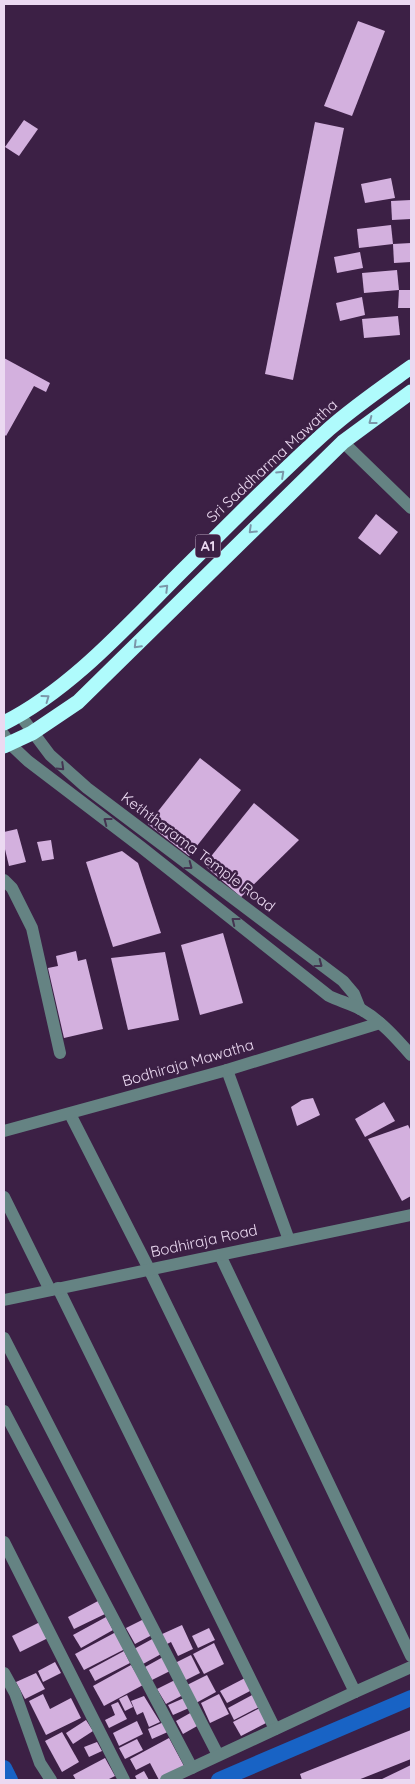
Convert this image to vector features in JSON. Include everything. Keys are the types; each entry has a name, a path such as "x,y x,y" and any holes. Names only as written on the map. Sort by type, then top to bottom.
{"highway":[{"name":"Sri Saddharma Mawatha","path":"4,723 20,715 56,690 92,659 329,429 371,395 411,367"},
{"name":"A1","path":"6,741 32,733 78,702 343,442 411,392"}],"street":[{"path":"343,442 411,508"},
{"name":"Keththarama Temple Road","path":"20,715 50,755 66,771 342,981 354,994 360,1008"},
{"name":"Keththarama Temple Road","path":"6,741 28,761 141,847 329,996 360,1008 380,1023 411,1055"},
{"path":"141,847 149,836"},
{"path":"4,880 12,888 32,928 60,1053"},
{"path":"262,943 276,931"},
{"name":"Bodhiraja Mawatha","path":"4,1131 227,1070 380,1023"},
{"path":"227,1070 289,1240"},
{"path":"70,1114 149,1269 355,1692"},
{"path":"4,1197 54,1289 275,1729"},
{"name":"Bodhiraja Road","path":"4,1300 411,1215"},
{"path":"220,1254 411,1656"},
{"path":"4,1338 218,1755"},
{"path":"4,1411 192,1768"},
{"path":"4,1542 124,1780"},
{"path":"166,1780 411,1667"},
{"path":"4,1673 15,1693 40,1764 51,1780"}],"building":[{"path":"358,21 385,31 352,116 324,106"},
{"path":"24,120 38,129 19,156 5,147"},
{"path":"315,122 344,128 293,380 265,374"},
{"path":"391,178 395,198 365,203 361,184"},
{"path":"411,200 411,219 392,220 391,201"},
{"path":"391,225 393,244 359,248 357,229"},
{"path":"411,243 411,262 394,263 393,244"},
{"path":"360,252 363,268 337,273 334,257"},
{"path":"397,270 399,290 364,293 362,273"},
{"path":"399,290 411,290 411,308 398,308"},
{"path":"362,297 365,315 340,321 336,303"},
{"path":"398,316 400,335 364,338 362,319"},
{"path":"4,358 50,383 46,392 34,386 6,436 4,434"},
{"path":"376,514 398,532 380,555 358,538"},
{"path":"200,758 241,790 189,856 148,824"},
{"path":"254,803 299,840 241,897 204,865"},
{"path":"17,829 26,862 9,866 4,845 4,832"},
{"path":"51,840 54,859 42,861 37,842"},
{"path":"122,851 138,863 161,933 113,947 86,862"},
{"path":"223,933 243,1003 200,1015 181,945"},
{"path":"76,951 78,961 86,959 103,1029 64,1038 48,968 58,966 56,956"},
{"path":"165,952 179,1020 128,1030 111,958"},
{"path":"313,1098 320,1115 297,1126 291,1107 302,1100"},
{"path":"384,1102 395,1121 365,1137 355,1119"},
{"path":"408,1125 411,1131 411,1196 402,1201 368,1139"},
{"path":"98,1601 105,1614 74,1629 68,1617"},
{"path":"106,1617 113,1630 81,1648 73,1635"},
{"path":"144,1619 152,1635 135,1644 126,1628"},
{"path":"40,1622 48,1638 20,1652 12,1636"},
{"path":"182,1625 193,1649 178,1656 171,1642 165,1645 160,1635"},
{"path":"209,1628 215,1640 198,1648 192,1636"},
{"path":"116,1632 125,1649 84,1670 75,1654"},
{"path":"154,1638 163,1653 143,1664 134,1649"},
{"path":"214,1643 224,1664 204,1674 193,1654"},
{"path":"124,1651 130,1663 95,1681 89,1670"},
{"path":"191,1655 200,1673 184,1681 175,1663"},
{"path":"163,1657 170,1671 152,1680 145,1667"},
{"path":"55,1662 61,1673 43,1682 38,1671"},
{"path":"131,1665 143,1685 104,1706 93,1686"},
{"path":"36,1673 45,1689 25,1699 16,1682"},
{"path":"207,1675 216,1692 196,1703 187,1685"},
{"path":"245,1678 252,1690 227,1703 220,1691"},
{"path":"175,1680 183,1695 166,1704 157,1689"},
{"path":"43,1694 50,1709 71,1698 81,1718 46,1735 29,1701"},
{"path":"219,1694 229,1714 210,1723 201,1703"},
{"path":"254,1694 261,1706 234,1720 228,1708"},
{"path":"127,1695 133,1707 125,1711 119,1699"},
{"path":"144,1696 160,1722 149,1727 143,1712 137,1715 131,1701"},
{"path":"184,1698 189,1708 173,1715 168,1705"},
{"path":"118,1702 127,1719 109,1728 105,1720 115,1715 111,1705"},
{"path":"260,1708 268,1722 241,1736 233,1722"},
{"path":"192,1712 199,1725 183,1734 176,1721"},
{"path":"86,1720 93,1731 73,1744 66,1733"},
{"path":"137,1721 143,1734 119,1746 113,1733"},
{"path":"166,1721 170,1731 152,1739 148,1729"},
{"path":"411,1730 411,1759 358,1780 302,1780 300,1774"},
{"path":"62,1732 79,1762 62,1772 45,1741"},
{"path":"169,1738 184,1766 159,1780 150,1763 136,1770 130,1759"},
{"path":"137,1739 143,1750 125,1759 119,1748"},
{"path":"97,1742 102,1751 89,1757 84,1747"},
{"path":"105,1758 115,1776 107,1780 76,1780 73,1775"},
{"path":"411,1765 411,1780 380,1780"},
{"path":"144,1771 149,1780 137,1780 135,1776"}],"waterway":[{"path":"219,1780 411,1698"},
{"path":"4,1768 10,1780"}]}
